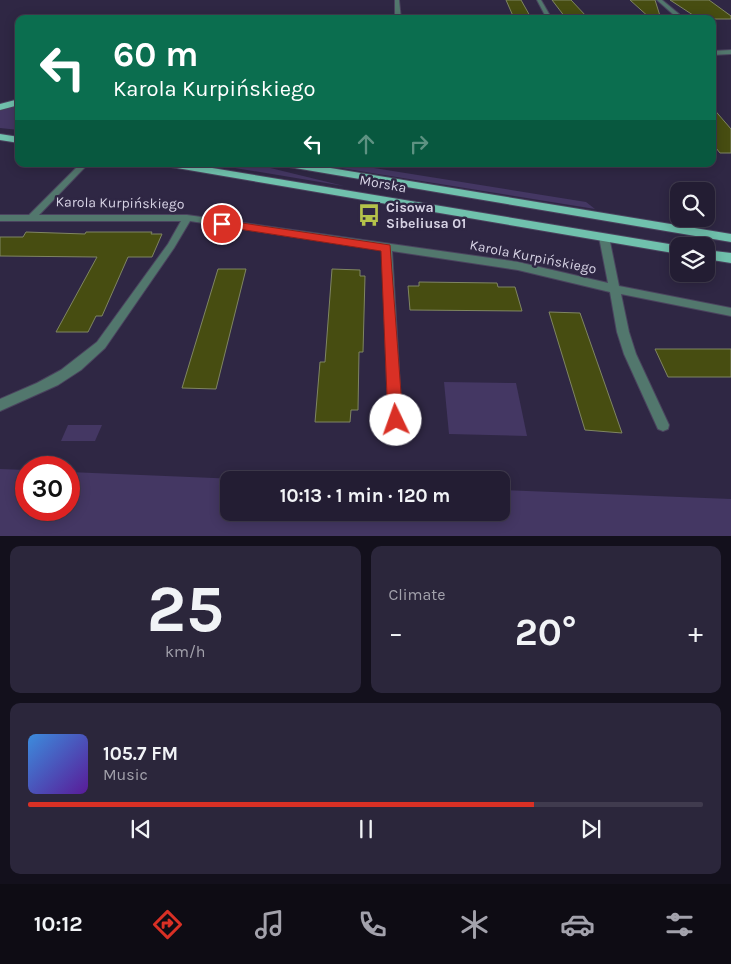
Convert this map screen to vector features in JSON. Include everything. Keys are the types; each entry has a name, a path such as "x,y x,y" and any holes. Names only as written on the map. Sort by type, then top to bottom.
{"main road":[{"path":"0,99 15,101"},
{"path":"0,107 15,103"},
{"path":"0,137 15,139"},
{"name":"Morska","path":"189,167 670,248"},
{"name":"Morska","path":"307,167 731,238"},
{"path":"715,255 731,258"}],"street":[{"path":"397,0 398,15"},
{"path":"539,0 548,15"},
{"path":"659,0 676,14"},
{"path":"716,54 731,52"},
{"name":"Karola Kurpińskiego","path":"30,218 81,167"},
{"name":"Karola Kurpińskiego","path":"0,218 187,218 518,266 615,289 731,312"},
{"path":"0,405 57,380 88,358 101,345 171,246 187,218"},
{"name":"Karola Kurpińskiego","path":"604,237 623,332 630,354 663,425"},
{"path":"386,247 396,438"}],"shaded area":[{"path":"15,107 15,130 0,128 0,111"},
{"path":"229,167 266,167 344,186"},
{"path":"335,167 368,167 586,202 595,209"},
{"path":"444,382 516,383 527,436 449,434"},
{"path":"68,425 102,425 95,441 61,441"},
{"path":"0,469 15,470 15,521 80,521 80,472 220,478 220,521 510,521 510,490 731,499 731,536 0,536"}],"building":[{"path":"506,0 521,0 529,15 513,15"},
{"path":"552,0 571,0 585,15 563,15"},
{"path":"630,0 655,0 660,15 647,15"},
{"path":"670,0 709,0 731,16 731,19 716,19 716,15 693,15"},
{"path":"716,112 731,129 731,153 720,153 716,148"},
{"path":"26,232 85,234 86,232 152,232 151,234 162,234 152,257 128,257 102,316 96,316 88,332 56,332 97,257 0,256 0,237 23,237"},
{"path":"218,269 246,269 216,389 182,388"},
{"path":"332,269 360,270 360,276 365,276 363,352 359,352 358,410 351,410 350,422 315,422 320,362 325,362"},
{"path":"419,282 497,283 498,287 515,287 522,311 410,310 408,286 419,286"},
{"path":"549,312 580,313 622,433 585,430"},
{"path":"655,349 731,349 731,377 668,377"}],"place":[{"name":"Cisowa Sibeliusa 01","path":"369,215"}],"route":[{"path":"222,224 386,247 396,420"}]}
